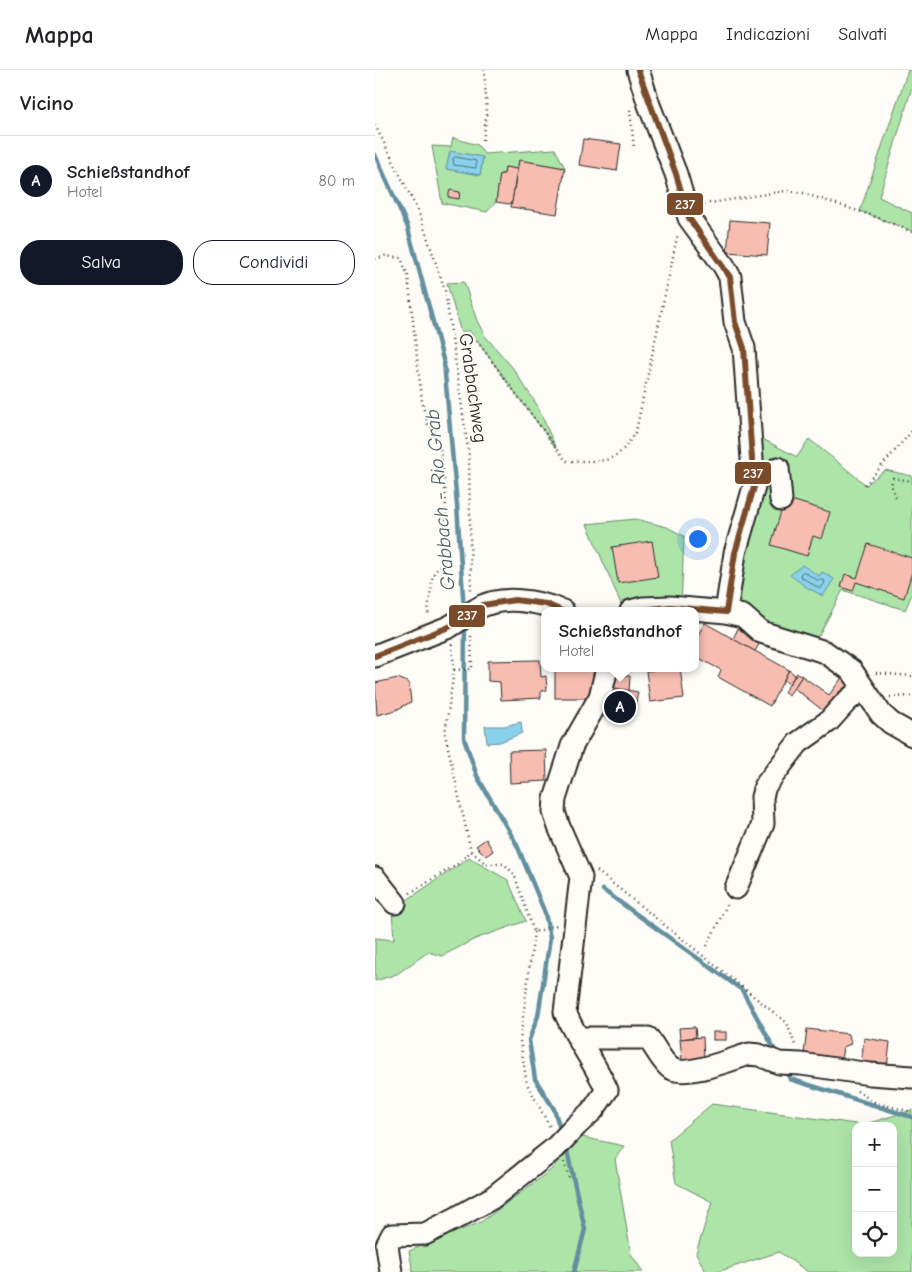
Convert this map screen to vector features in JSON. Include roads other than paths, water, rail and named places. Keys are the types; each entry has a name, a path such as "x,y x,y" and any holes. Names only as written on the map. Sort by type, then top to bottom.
{"lane":[{"path":"638,70 649,105 676,174 689,218 730,277 735,322 744,348 754,487 735,553 726,612"},
{"path":"778,468 781,500"},
{"path":"375,656 445,629 474,605 515,600 546,604 553,607"},
{"path":"699,610 726,612 743,616 761,632 825,652 865,686 881,714 891,723 912,735"},
{"path":"391,1272 387,1245 392,1235 425,1234 493,1198 557,1145 593,1110 607,1090 580,1038 571,1027 565,1012 581,877 554,812 555,799 572,746 600,697 606,672"},
{"path":"736,888 763,824 762,797 765,786 798,743 829,721 845,702 865,686"},
{"path":"375,878 395,903"},
{"path":"580,1038 648,1038 669,1068 676,1071 690,1071 749,1054 759,1055 779,1063 912,1077"}],"water":[{"path":"450,151 483,157 480,175 446,169"},
{"path":"802,565 819,576 822,572 834,579 823,596 806,587 790,575"},
{"path":"521,722 522,733 500,742 487,743 485,726 504,726"}],"waterway":[{"name":"Grabbach - Rio Grab","path":"375,155 407,225 444,363 457,505 464,611"},
{"name":"Grabbach - Rio Grab","path":"465,623 464,738 477,776 517,845 545,913 550,938 538,1016 529,1040 535,1079 554,1109 561,1132"},
{"path":"603,890 742,990 777,1054"},
{"path":"785,1069 790,1079 912,1117"},
{"name":"Grabbach - Rio Grab","path":"566,1147 585,1229 574,1272"}],"place":[{"name":"Schießstandhof","path":"620,707"}]}
